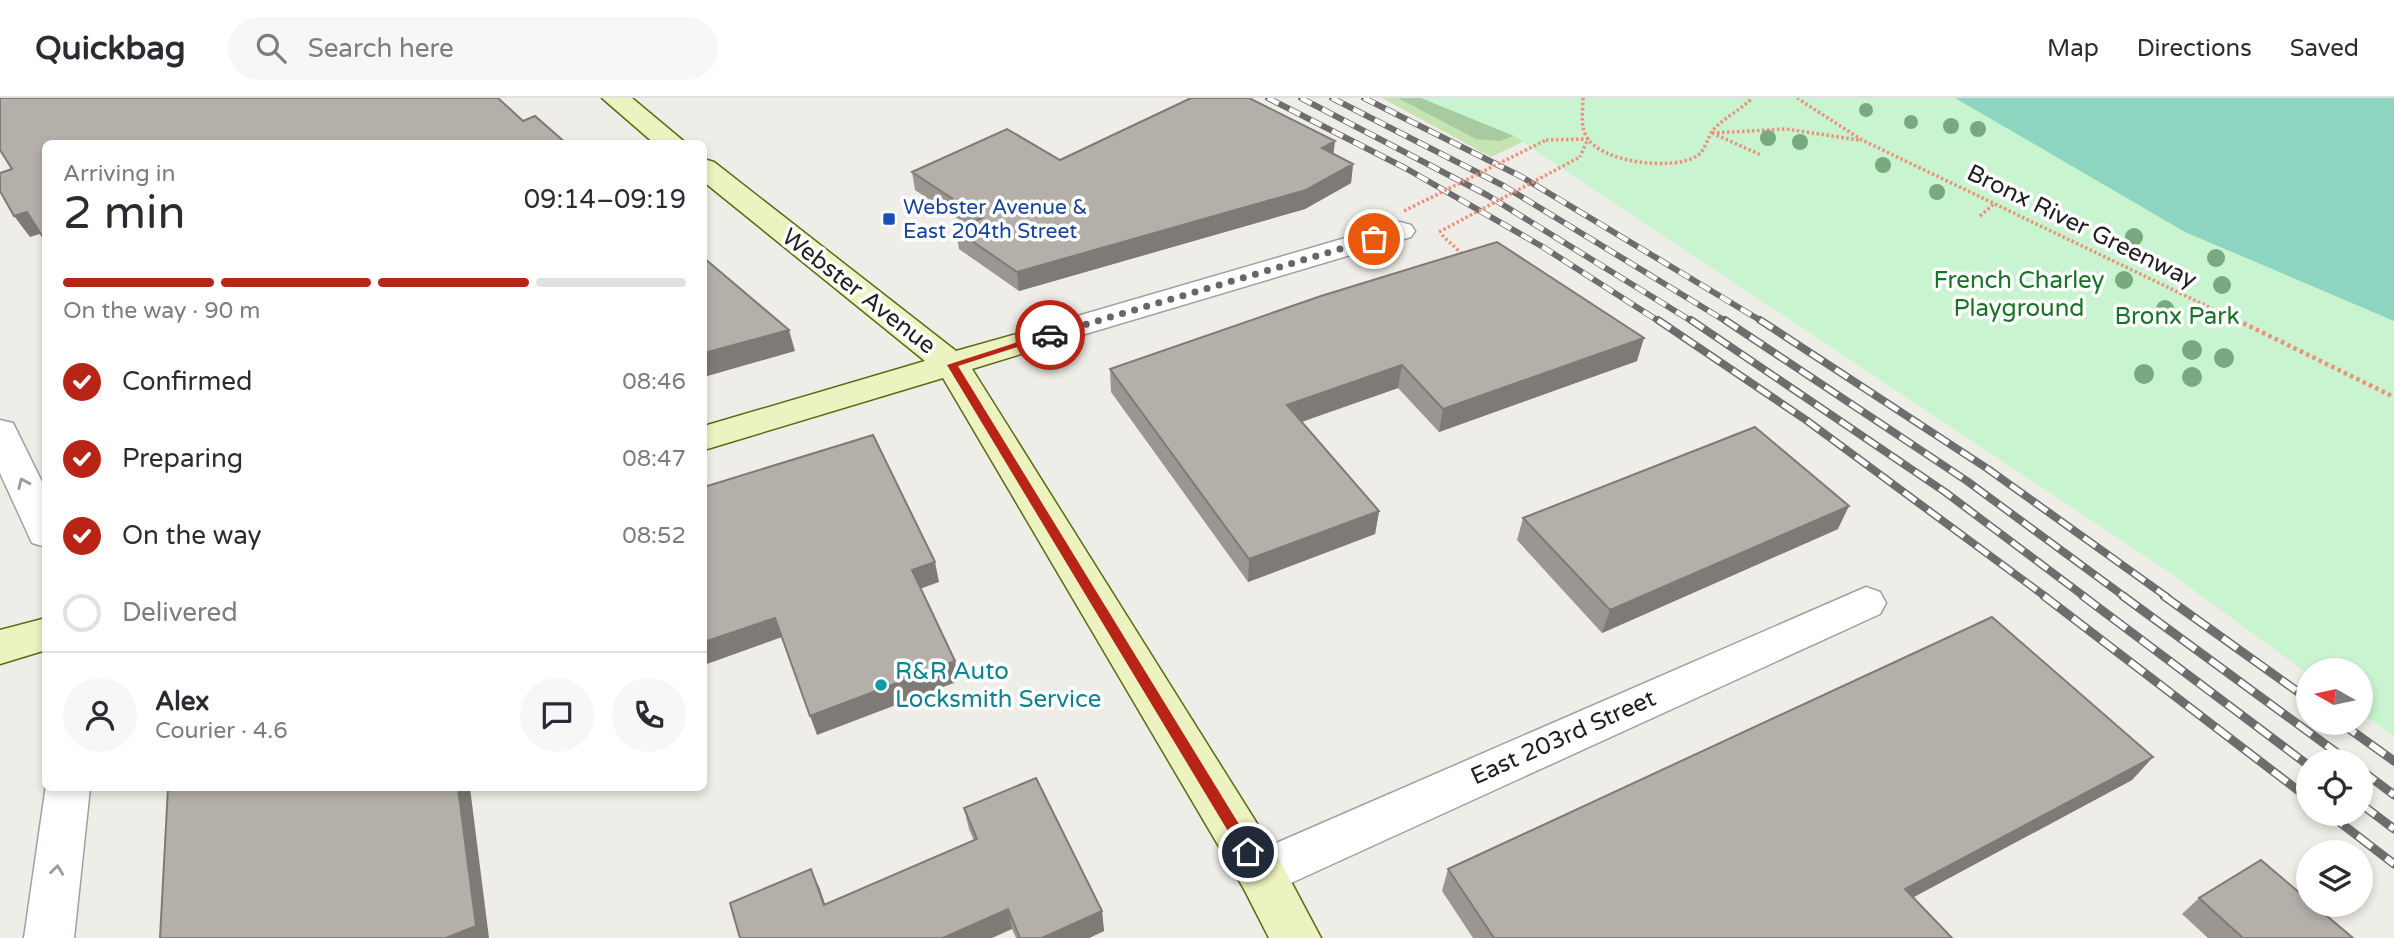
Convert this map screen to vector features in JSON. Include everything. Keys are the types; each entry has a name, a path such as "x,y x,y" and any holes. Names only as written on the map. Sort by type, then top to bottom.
{"main road":[{"path":"615,98 668,140"},
{"name":"Webster Avenue","path":"707,170 952,365 1261,873 1296,938"},
{"path":"707,437 1045,336"},
{"path":"0,647 42,635"}],"street":[{"path":"1045,336 1401,221"},
{"path":"0,432 42,524"},
{"name":"East 203rd Street","path":"1261,873 1866,603"},
{"path":"49,938 67,791"}],"path":[{"path":"1583,98 1582,126 1588,139 1599,150 1621,159 1670,163 1697,156 1711,133 1752,98"},
{"name":"Bronx River Greenway","path":"1797,98 1862,141 2393,395"},
{"path":"1711,133 1782,128 1811,130 1862,141"},
{"path":"1711,133 1761,155"},
{"path":"1401,221 1546,140 1588,139"},
{"path":"1463,255 1439,232 1580,158 1588,139"},
{"path":"1980,216 1994,203"}],"green space":[{"path":"1382,98 1565,98 1539,134 1491,157"},
{"path":"1398,98 1556,98 1539,126 1500,141 1476,139"},
{"name":"Bronx Park","path":"1421,98 2394,98 2394,737 2373,721 2373,658 2296,658 2296,665 2173,575 1514,136"},
{"path":"1955,98 2394,98 2394,321 2185,232"}],"building":[{"path":"0,98 498,98 523,121 535,116 562,140 42,140 42,236 27,212 14,216 0,191 0,173 12,169 0,150"},
{"path":"1191,98 1249,98 1335,141 1322,148 1353,164 1306,190 1017,272 956,230 982,218 912,172 1007,129 1060,160"},
{"path":"1497,242 1644,338 1443,409 1402,365 1287,405 1379,511 1249,559 1110,369 1321,296"},
{"path":"707,261 789,330 707,352"},
{"path":"1755,427 1849,506 1610,610 1523,518"},
{"path":"873,435 935,562 912,570 955,661 810,716 775,618 707,641 707,486"},
{"path":"1992,617 2153,757 1905,889 1952,938 1494,938 1448,869"},
{"path":"1036,778 1102,911 1042,938 1020,938 1008,909 943,938 740,938 730,903 811,869 824,905 977,839 964,808"},
{"path":"168,791 458,791 476,926 446,938 160,938"},
{"path":"2261,860 2296,890 2296,917 2328,917 2353,938 2243,938 2199,898"}],"railway":[{"path":"1268,98 1407,169 1543,247 1660,322"},
{"path":"1301,98 1487,195 1693,322"},
{"path":"1332,98 1504,186 1727,322"},
{"path":"1364,98 1522,177 1763,322"},
{"path":"1658,320 1806,420 2046,597"},
{"path":"1691,320 1945,492 2085,597"},
{"path":"1725,320 1967,481 2125,597"},
{"path":"1760,320 1988,469 2167,597"},
{"path":"2044,596 2296,789"},
{"path":"2083,596 2296,756"},
{"path":"2123,596 2332,749"},
{"path":"2164,596 2296,690"},
{"path":"2358,735 2394,761"},
{"path":"2373,779 2394,795"},
{"path":"2373,813 2394,829"},
{"path":"2345,826 2394,864"}],"way so far":[{"path":"1050,335 1374,239"}],"place":[{"name":"Webster Avenue & East 204th Street","path":"889,219"},
{"name":"R&R Auto Locksmith Service","path":"881,685"}],"route":[{"path":"1050,335 952,365 1248,852"}],"park label":[{"name":"French Charley Playground","path":"2019,294"}]}
